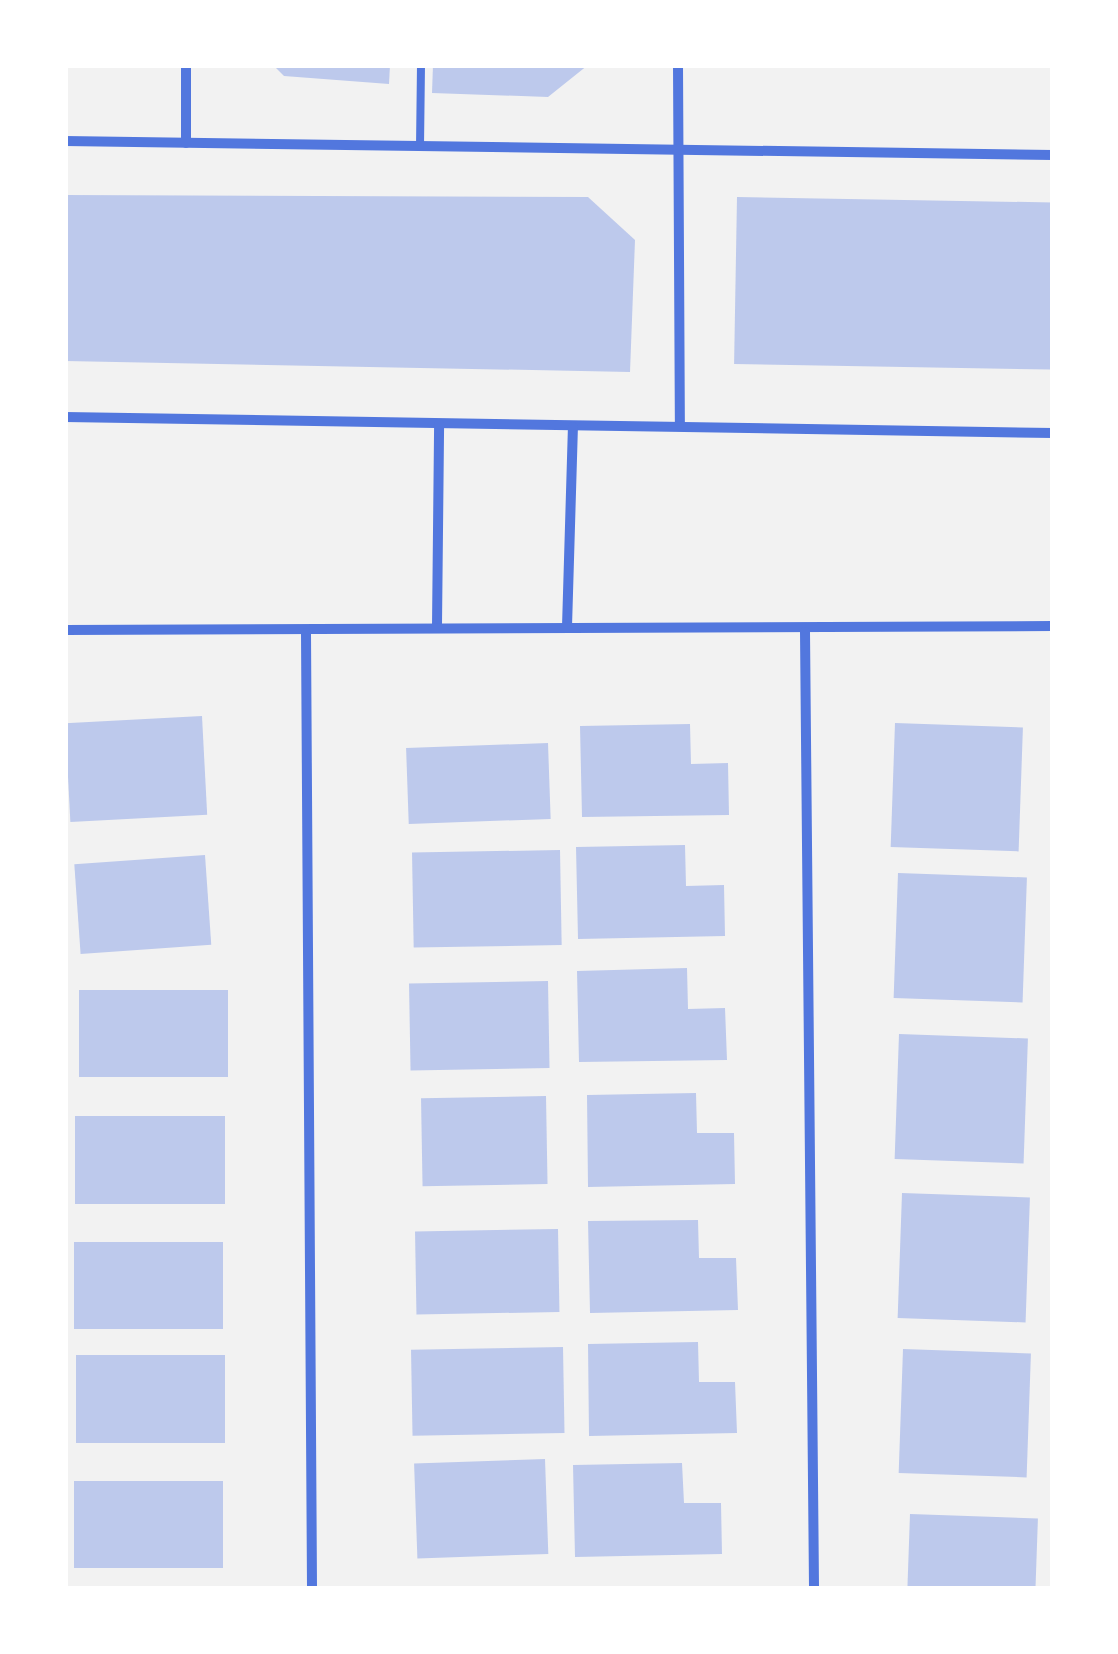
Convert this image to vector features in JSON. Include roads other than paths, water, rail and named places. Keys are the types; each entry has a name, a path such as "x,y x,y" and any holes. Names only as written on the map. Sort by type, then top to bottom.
{"street":[{"path":"186,65 186,144"},
{"path":"678,65 682,148 680,426"},
{"path":"65,141 1053,156"},
{"path":"65,417 1053,433"},
{"path":"437,626 439,424"},
{"path":"567,626 574,426"},
{"path":"65,630 306,634 437,626 567,626 805,632 1053,626"},
{"path":"805,632 814,1589"},
{"path":"306,634 312,1589"}],"lane":[{"path":"420,147 421,65"}]}
